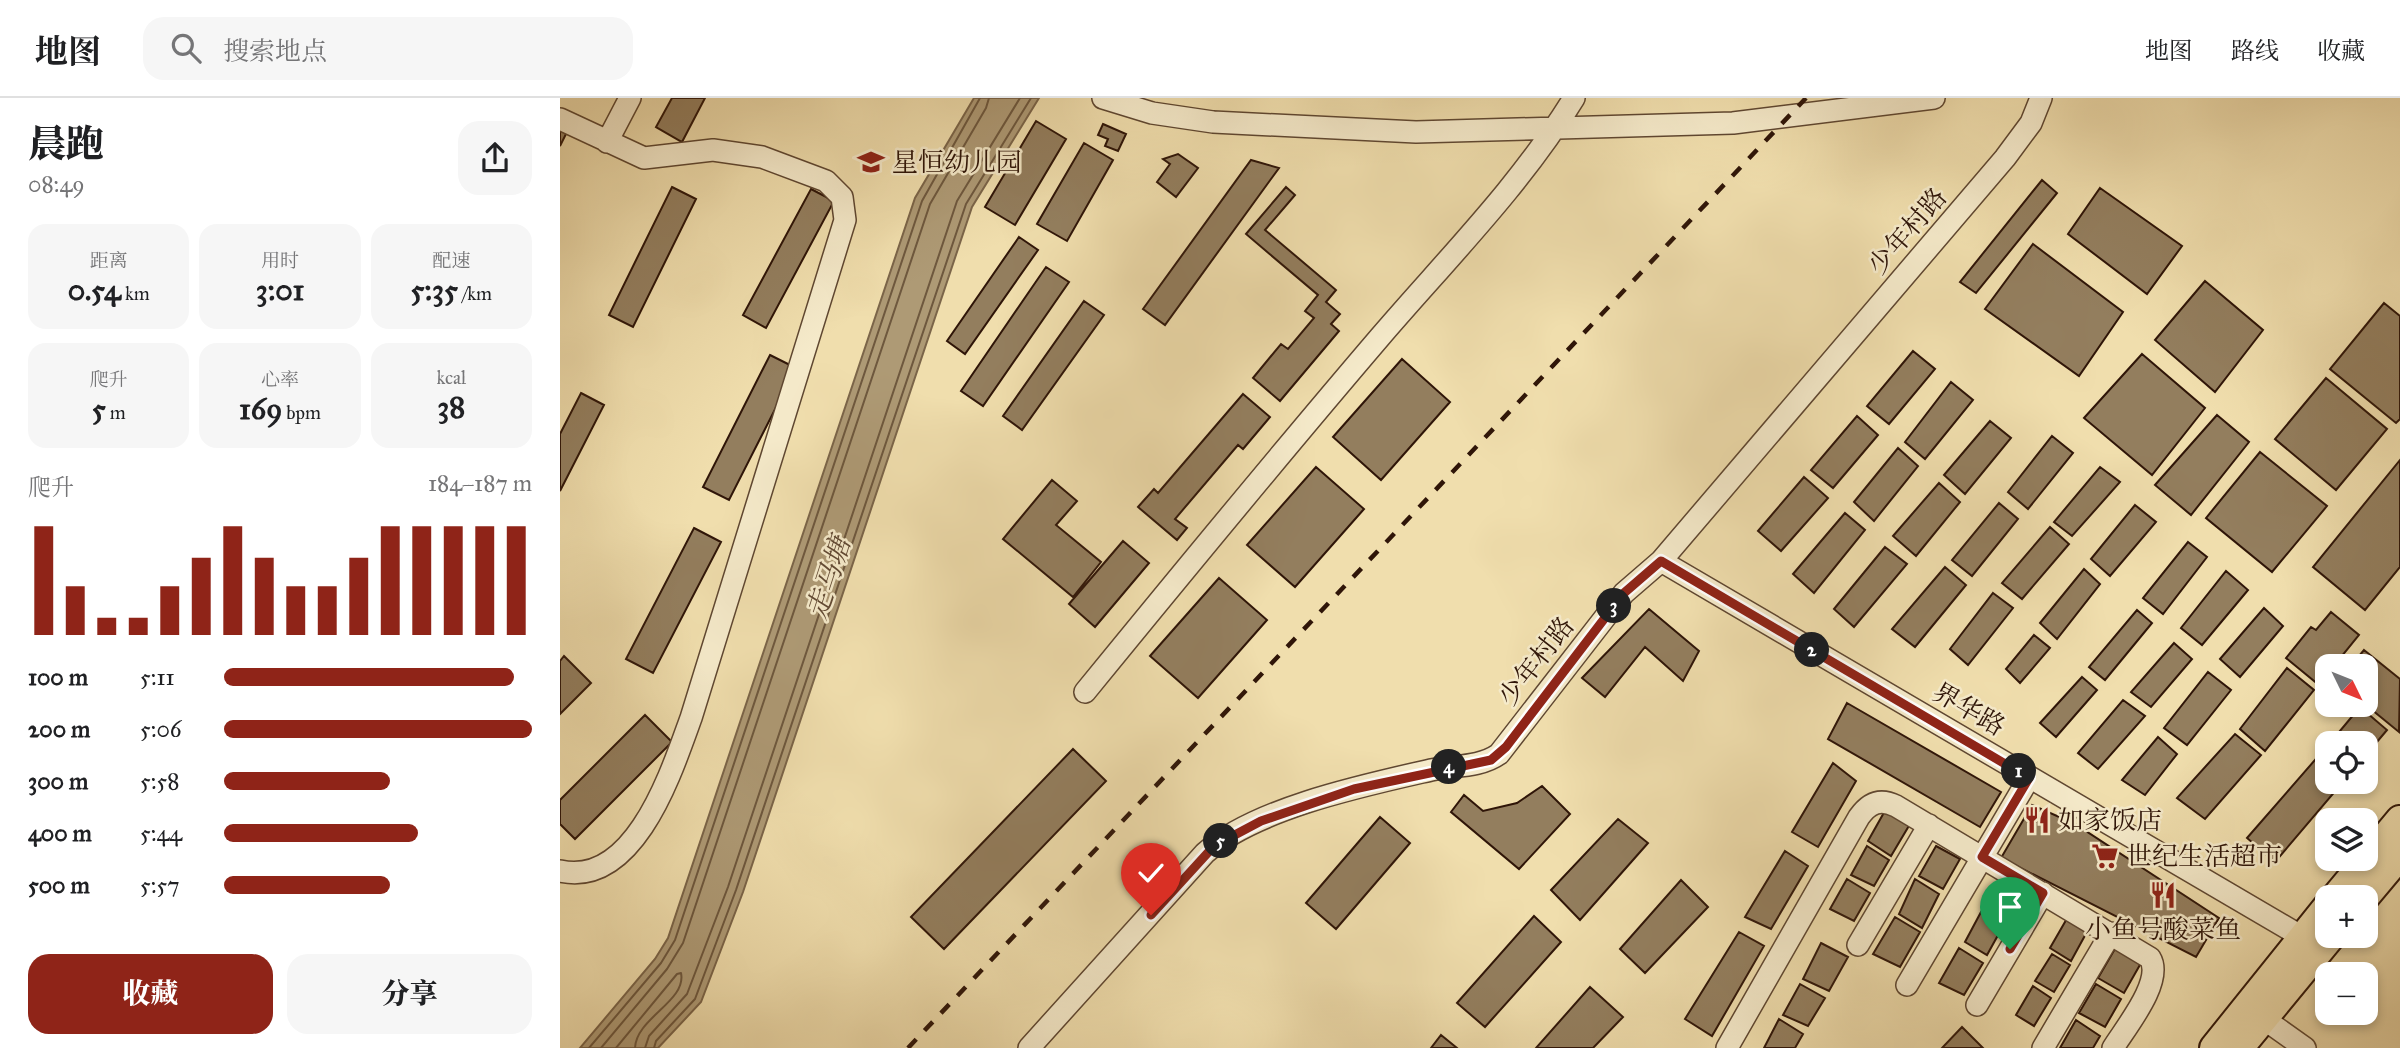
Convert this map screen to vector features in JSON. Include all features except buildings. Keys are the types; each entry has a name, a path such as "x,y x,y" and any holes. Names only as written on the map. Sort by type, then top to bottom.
{"main road":[{"path":"2346,885 2400,820"},
{"path":"2375,885 2400,855"},
{"path":"2214,1048 2315,944"},
{"path":"2239,1048 2315,945"}],"street":[{"path":"607,142 631,98"},
{"path":"1103,98 1152,113 1213,121 1416,132 1746,122 1934,98"},
{"path":"1085,692 1259,478 1555,129 1574,98"},
{"name":"少年村路","path":"1029,1048 1205,853 1225,838 1261,821 1322,799 1434,770 1482,763 1499,754 1624,593 1661,561 2005,158 2031,123 2042,98"},
{"path":"560,119 644,158 713,150 762,157 826,181 842,197 845,220 695,704 666,786 646,822 626,846 594,871 560,872"},
{"name":"界华路","path":"1661,561 2029,778 2315,939"},
{"path":"1907,985 2029,778"},
{"path":"1727,1048 1862,813 1875,802 1886,801 2111,933 2153,962 2155,972 2149,990 2113,1048"},
{"path":"1858,945 1929,825"},
{"path":"1977,1005 2043,893"},
{"path":"2043,1048 2111,933"},
{"path":"2263,1019 2305,1048"}],"water":[{"name":"走马塘","path":"974,98 1039,98 972,207 743,892 701,1002 658,1048 580,1048 655,959 668,938 915,198"}],"railway":[{"path":"908,1048 1806,98"}],"place":[{"name":"星恒幼儿园","path":"871,162"},
{"name":"如家饭店","path":"2037,820"},
{"name":"世纪生活超市","path":"2105,856"},
{"name":"小鱼号酸菜鱼","path":"2163,895"}],"route":[{"path":"1151,915 1205,853 1225,838 1261,821 1354,789 1491,760 1506,747 1624,593 1661,561 2029,778 1982,857 2043,893 2010,949"}]}
